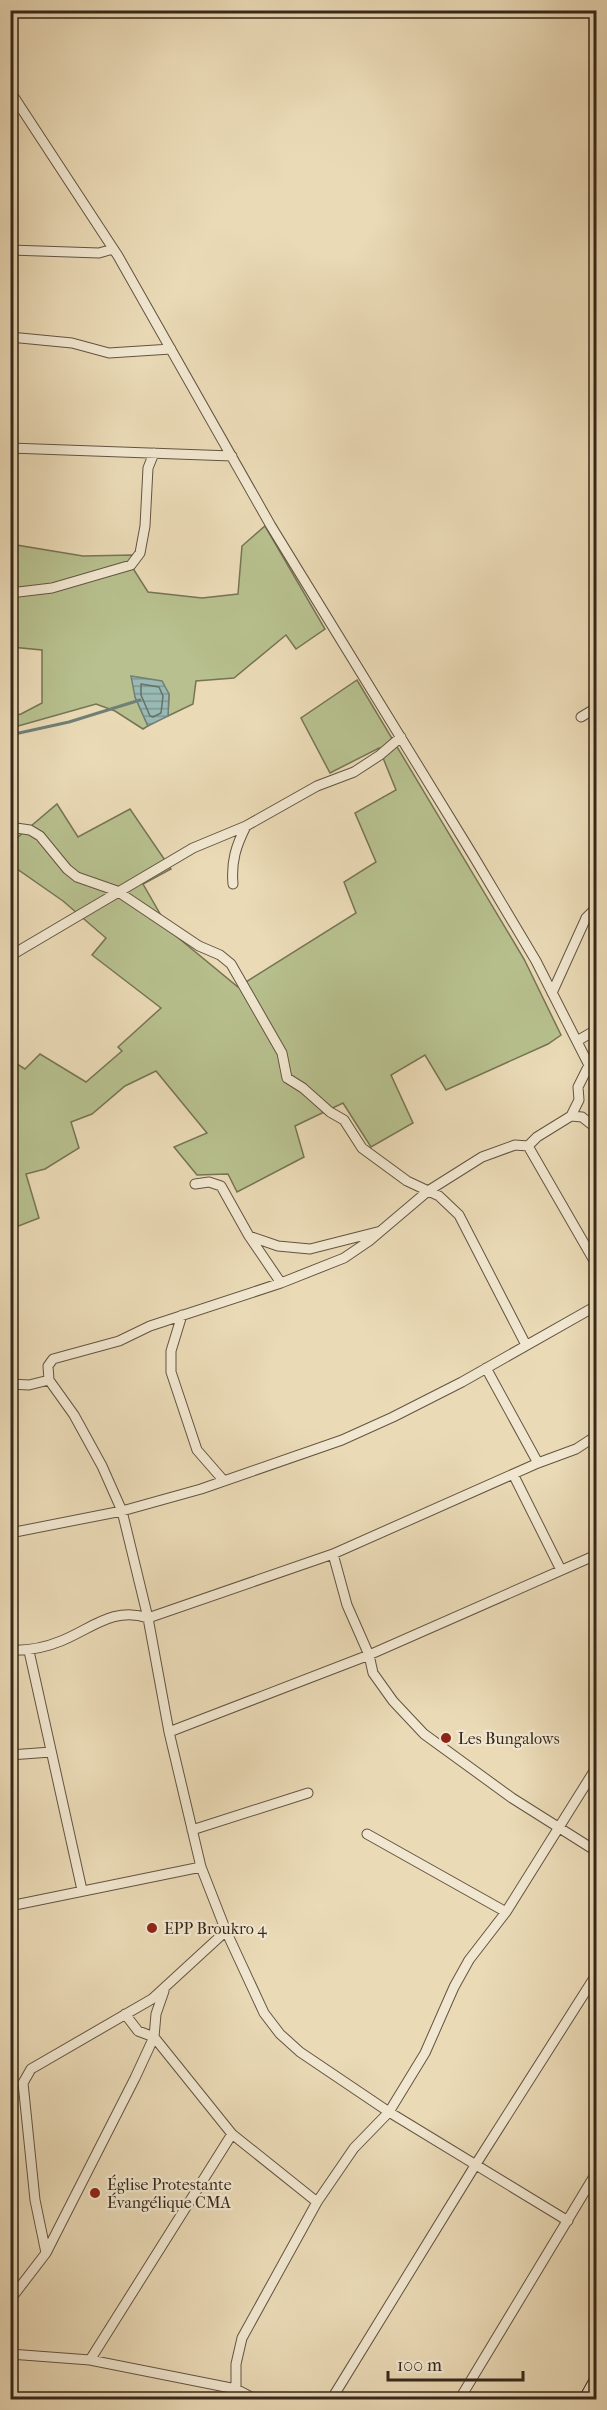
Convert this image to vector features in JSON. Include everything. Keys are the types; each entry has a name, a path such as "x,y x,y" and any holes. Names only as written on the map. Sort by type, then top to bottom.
{"street":[{"path":"10,91 113,249 271,526 474,857 552,993 597,1078"},
{"path":"10,250 99,253 113,249"},
{"path":"10,337 72,343 109,353 171,349"},
{"path":"10,448 232,456"},
{"path":"10,593 52,588 131,565 140,553 145,526 148,468 154,453"},
{"path":"581,717 597,708"},
{"path":"10,956 193,848 246,826 316,786 354,772 380,755 401,737"},
{"path":"233,884 232,865 236,845 246,826"},
{"path":"10,830 16,828 30,830 40,836 67,869 78,877 117,891 231,964 282,1053 286,1078 303,1088 330,1112 344,1120 362,1148 407,1181 440,1196 459,1215 526,1345"},
{"path":"552,993 586,918 597,908"},
{"path":"577,1041 597,1030"},
{"path":"568,2221 389,2112 300,2052 280,2034 264,2013 226,1931 201,1868 169,1732 148,1618 122,1511 102,1466 74,1415 49,1380 48,1366 53,1359 119,1341 150,1326 282,1283 344,1258 381,1232 428,1191 482,1157 515,1145 528,1146 537,1137 571,1116 579,1100 578,1088 589,1065"},
{"path":"571,1116 582,1118 597,1128"},
{"path":"528,1146 597,1264"},
{"path":"195,1184 209,1182 221,1186 249,1236 282,1283"},
{"path":"249,1236 278,1246 310,1249 381,1232"},
{"path":"10,1533 122,1511 224,1481 342,1440 393,1417 597,1306"},
{"path":"182,1315 171,1351 171,1372 197,1450 224,1481"},
{"path":"486,1368 538,1463"},
{"path":"10,1384 29,1385 49,1380"},
{"path":"10,1650 30,1651 61,1641 113,1615 136,1614 148,1618 333,1554 538,1463 576,1449 597,1436"},
{"path":"513,1474 561,1570"},
{"path":"333,1554 347,1605 369,1655 373,1673 382,1688 424,1734 512,1798 597,1851"},
{"path":"169,1732 369,1655 538,1583 561,1570 597,1555"},
{"path":"30,1651 82,1890"},
{"path":"10,1755 51,1752"},
{"path":"236,2389 236,2364 242,2338 316,2202 354,2148 389,2112 425,2053 469,1959 506,1912 597,1768"},
{"path":"192,1830 308,1793"},
{"path":"367,1834 506,1912"},
{"path":"10,1906 201,1868"},
{"path":"46,2253 35,2200 23,2083 31,2069 164,1990 195,1958 226,1931"},
{"path":"331,2400 476,2164 597,1975"},
{"path":"10,2300 46,2253 135,2078 154,2037 156,2014 164,1990"},
{"path":"125,2014 138,2031 154,2037 232,2134 316,2202"},
{"path":"90,2360 232,2134"},
{"path":"459,2400 597,2173"},
{"path":"10,2354 90,2360 236,2389 257,2400"},
{"path":"586,2400 597,2382"}],"green space":[{"path":"265,526 325,629 296,649 286,635 234,678 196,681 193,704 168,716 169,694 135,697 148,726 143,729 115,711 96,704 11,728 11,716 21,714 42,703 42,650 11,647 10,544 83,556 133,555 134,570 148,592 202,598 238,594 242,546"},
{"path":"357,680 524,959 561,1035 548,1044 446,1090 425,1055 391,1075 413,1123 371,1147 343,1103 295,1126 304,1157 237,1192 228,1174 197,1175 174,1147 207,1133 156,1071 125,1086 92,1114 71,1122 79,1148 45,1169 26,1174 39,1218 11,1229 11,1060 25,1069 40,1054 86,1082 122,1051 118,1047 161,1008 92,955 106,938 63,901 17,869 11,875 11,843 57,804 78,837 130,809 171,869 143,884 170,931 238,987 356,913 344,882 376,862 355,813 396,790 379,748 330,773 301,718"}],"water":[{"path":"131,676 162,681 169,694 168,716 148,726 135,697"}],"waterway":[{"path":"10,735 69,722 140,700"}],"place":[{"name":"Les Bungalows","path":"446,1738"},
{"name":"EPP Broukro 4","path":"152,1928"},
{"name":"Église Protestante Évangélique CMA","path":"95,2193"}]}
